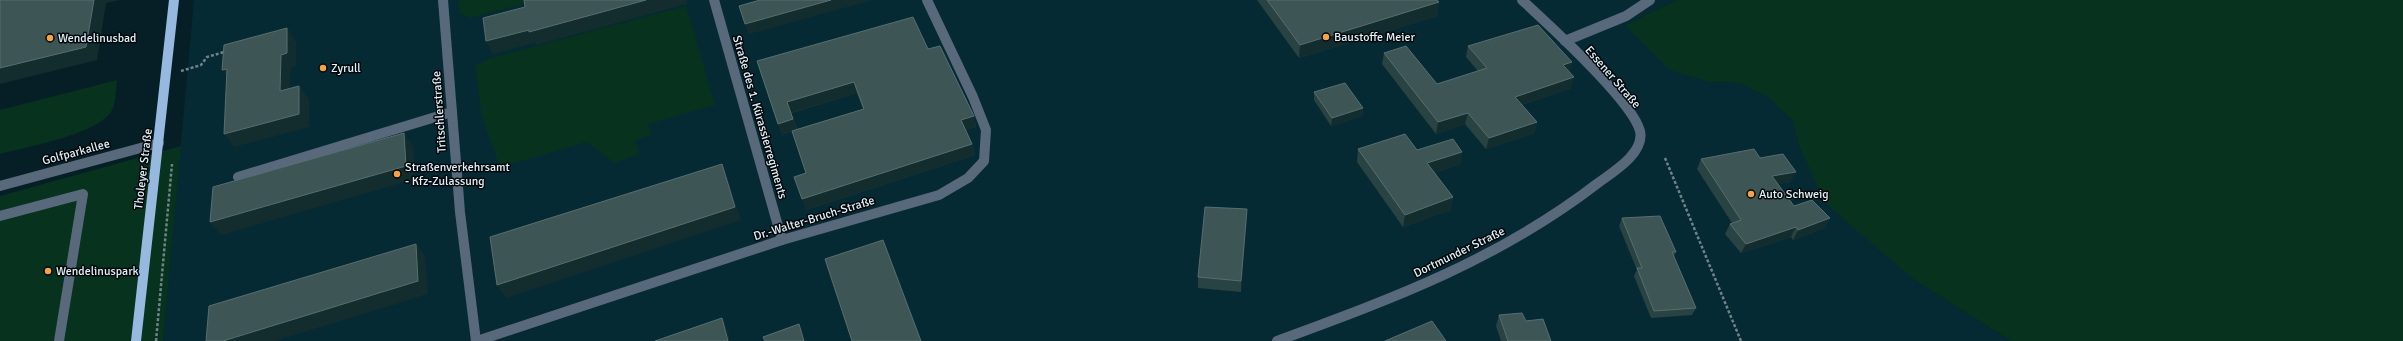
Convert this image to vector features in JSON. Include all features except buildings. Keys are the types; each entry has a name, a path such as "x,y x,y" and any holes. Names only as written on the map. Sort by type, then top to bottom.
{"main road":[{"name":"Tholeyer Straße","path":"136,341 167,75 174,0"}],"street":[{"name":"Tritschlerstraße","path":"443,0 460,212 477,341"},
{"name":"Straße des 1. Kürassierregiments","path":"714,0 782,240"},
{"name":"Dr.-Walter-Bruch-Straße","path":"477,341 782,240 939,195 968,178 984,161 986,130 973,97 927,0"},
{"name":"Essener Straße","path":"1522,0 1565,41 1627,109 1640,130"},
{"name":"Essener Straße","path":"1565,41 1626,16 1650,0"},
{"path":"238,177 452,112"},
{"name":"Dortmunder Straße","path":"1277,341 1386,301 1492,253 1561,211 1607,177 1634,152 1640,142 1640,130"},
{"name":"Golfparkallee","path":"0,186 159,143"},
{"path":"0,216 83,194 59,341"}],"path":[{"path":"167,75 201,66 207,57 224,52"},
{"path":"180,79 181,64"},
{"path":"1665,158 1741,341"},
{"path":"156,341 172,159"}],"shaded area":[{"path":"194,0 1677,0 1625,25 1709,82 1739,83 1769,98 1793,121 1799,145 1913,279 2011,341 163,341"}],"green space":[{"path":"459,0 540,0 469,18 460,13"},
{"path":"1677,0 2403,0 2403,341 2011,341 1913,279 1824,202 1799,145 1793,121 1769,98 1739,83 1709,82 1670,70 1625,25"},
{"path":"686,6 715,105 648,124 651,135 635,140 639,154 614,163 587,142 500,167 482,117 475,66 491,58"},
{"path":"117,80 115,100 112,110 105,118 93,126 78,133 0,154 0,110"},
{"path":"181,146 163,341 0,341 0,196"}],"place":[{"name":"Baustoffe Meier","path":"1326,37"},
{"name":"Wendelinusbad","path":"50,38"},
{"name":"Zyrull","path":"323,68"},
{"name":"Straßenverkehrsamt - Kfz-Zulassung","path":"397,174"},
{"name":"Auto Schweig","path":"1751,194"},
{"name":"Wendelinuspark","path":"48,271"}]}
